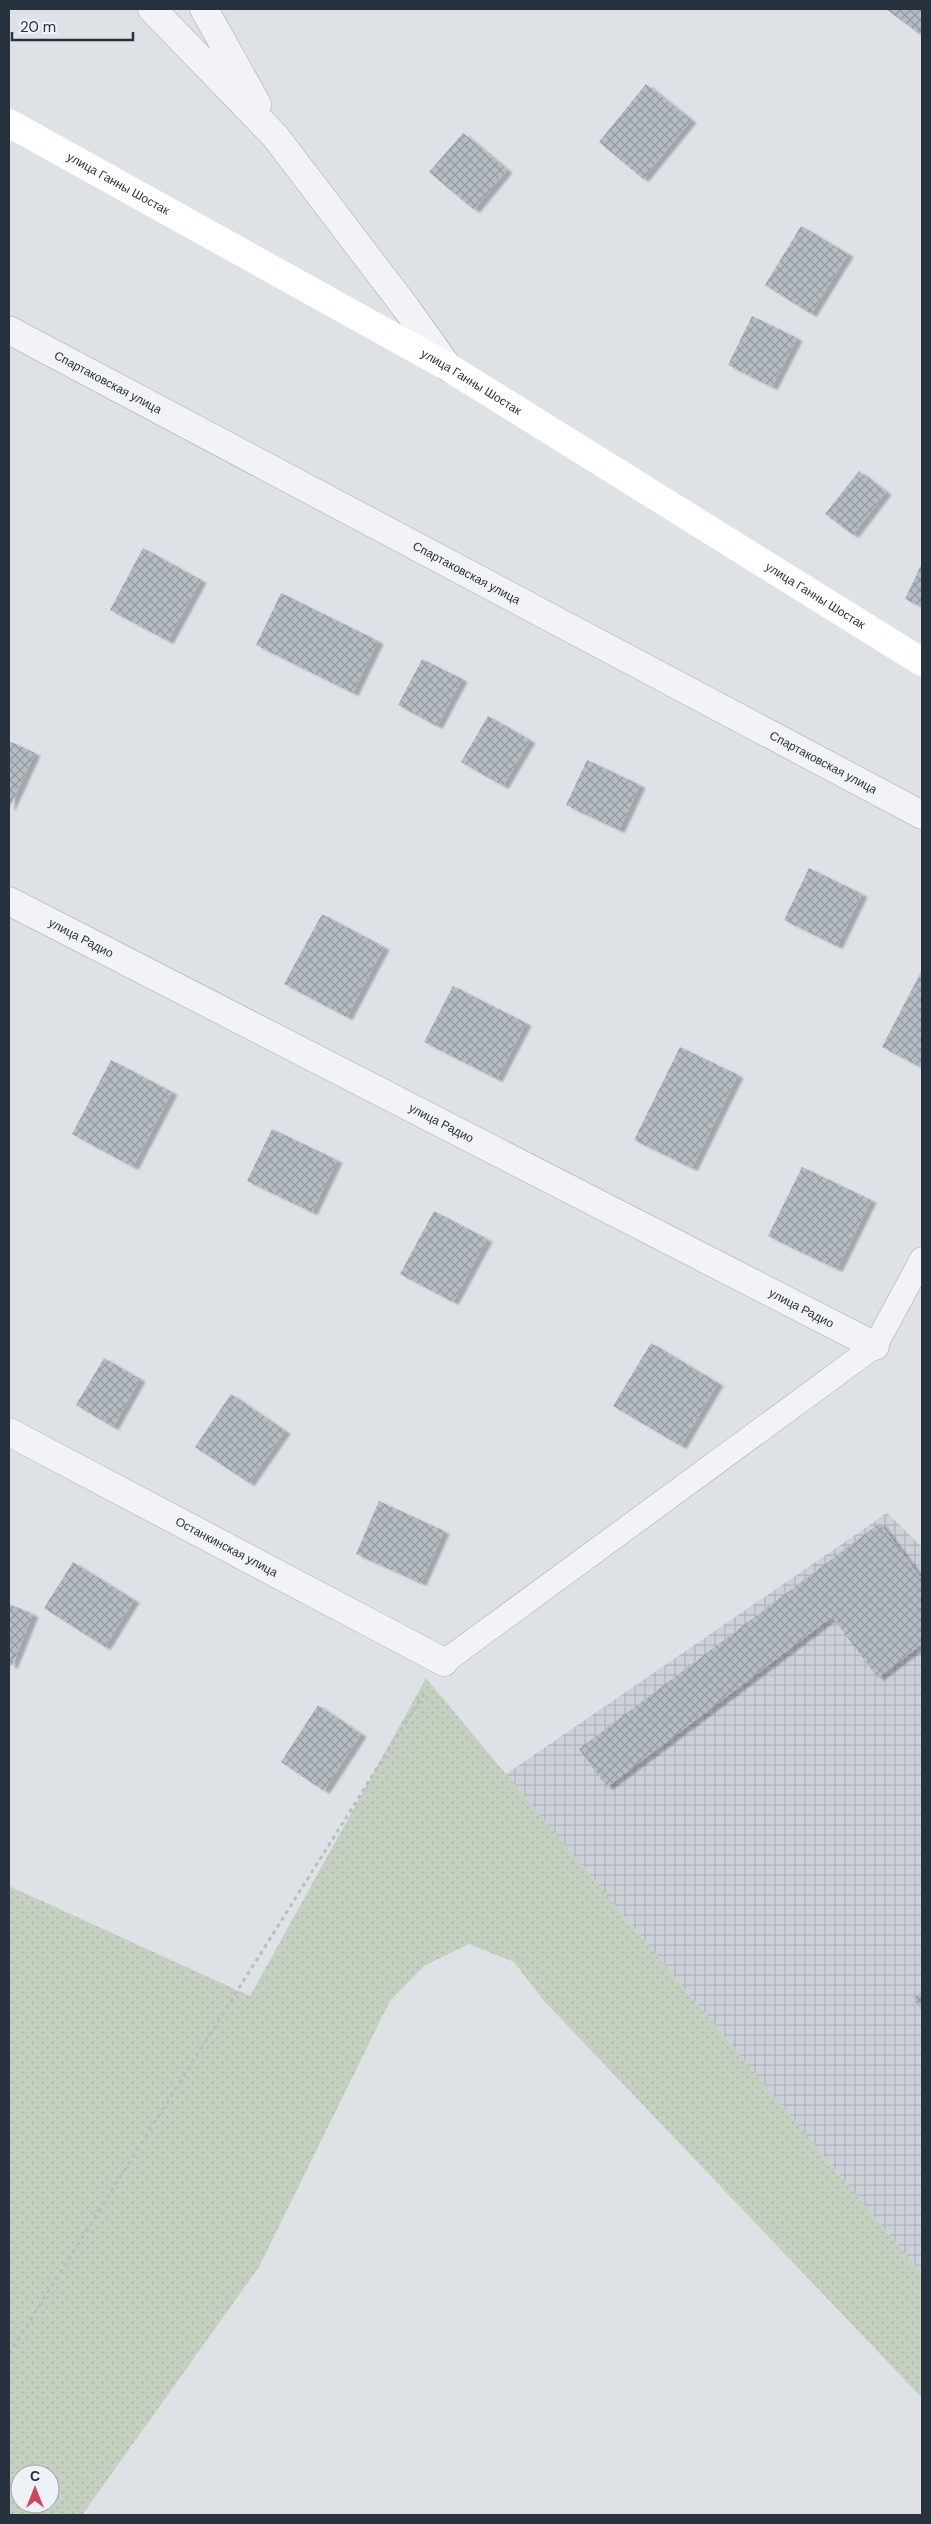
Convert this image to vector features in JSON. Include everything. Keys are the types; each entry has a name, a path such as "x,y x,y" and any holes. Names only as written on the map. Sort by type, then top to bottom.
{"main road":[{"name":"улица Ганны Шостак","path":"9,123 448,367 922,662"}],"street":[{"path":"152,9 275,136 406,308 448,367"},
{"path":"204,9 275,136"},
{"name":"Спартаковская улица","path":"9,330 922,815"},
{"name":"улица Радио","path":"9,901 875,1346"},
{"name":"Останкинская улица","path":"9,1432 444,1662"}],"lane":[{"path":"444,1662 875,1346 922,1259"}],"path":[{"path":"9,2354 444,1662"}],"shaded area":[{"path":"887,1513 922,1547 922,2274 506,1774"}],"green space":[{"path":"426,1678 922,2274 922,2398 544,2001 514,1962 469,1944 424,1966 390,2001 259,2267 82,2515 9,2515 9,1886 250,1996"}],"building":[{"path":"886,9 922,9 922,36"},
{"path":"646,84 691,120 643,179 599,142"},
{"path":"463,133 507,170 474,210 429,172"},
{"path":"801,226 848,254 811,314 765,285"},
{"path":"752,316 797,338 772,387 728,365"},
{"path":"859,471 886,492 853,535 825,514"},
{"path":"143,548 201,580 168,641 110,610"},
{"path":"922,563 922,607 905,599"},
{"path":"281,593 378,641 353,693 256,645"},
{"path":"422,659 462,679 437,726 398,705"},
{"path":"488,716 530,740 503,786 461,762"},
{"path":"9,741 35,753 9,809"},
{"path":"587,760 640,785 619,830 566,805"},
{"path":"809,868 862,894 837,946 784,920"},
{"path":"322,914 384,947 347,1017 284,984"},
{"path":"922,970 922,1068 882,1047"},
{"path":"453,986 526,1023 497,1079 424,1042"},
{"path":"680,1047 738,1075 692,1168 634,1140"},
{"path":"111,1060 172,1092 133,1167 72,1134"},
{"path":"272,1129 337,1160 312,1212 247,1181"},
{"path":"802,1167 871,1200 837,1269 768,1236"},
{"path":"434,1211 487,1239 453,1302 400,1274"},
{"path":"651,1343 718,1383 681,1446 613,1406"},
{"path":"104,1358 140,1379 113,1427 76,1405"},
{"path":"231,1394 285,1431 249,1483 195,1447"},
{"path":"379,1501 444,1531 421,1583 356,1554"},
{"path":"880,1523 922,1579 922,1644 878,1678 832,1617 607,1787 579,1749"},
{"path":"73,1562 134,1600 105,1647 44,1608"},
{"path":"9,1604 33,1614 12,1666 9,1664"},
{"path":"318,1705 361,1734 324,1791 281,1762"},
{"path":"922,1991 922,2010 913,1998"}]}
